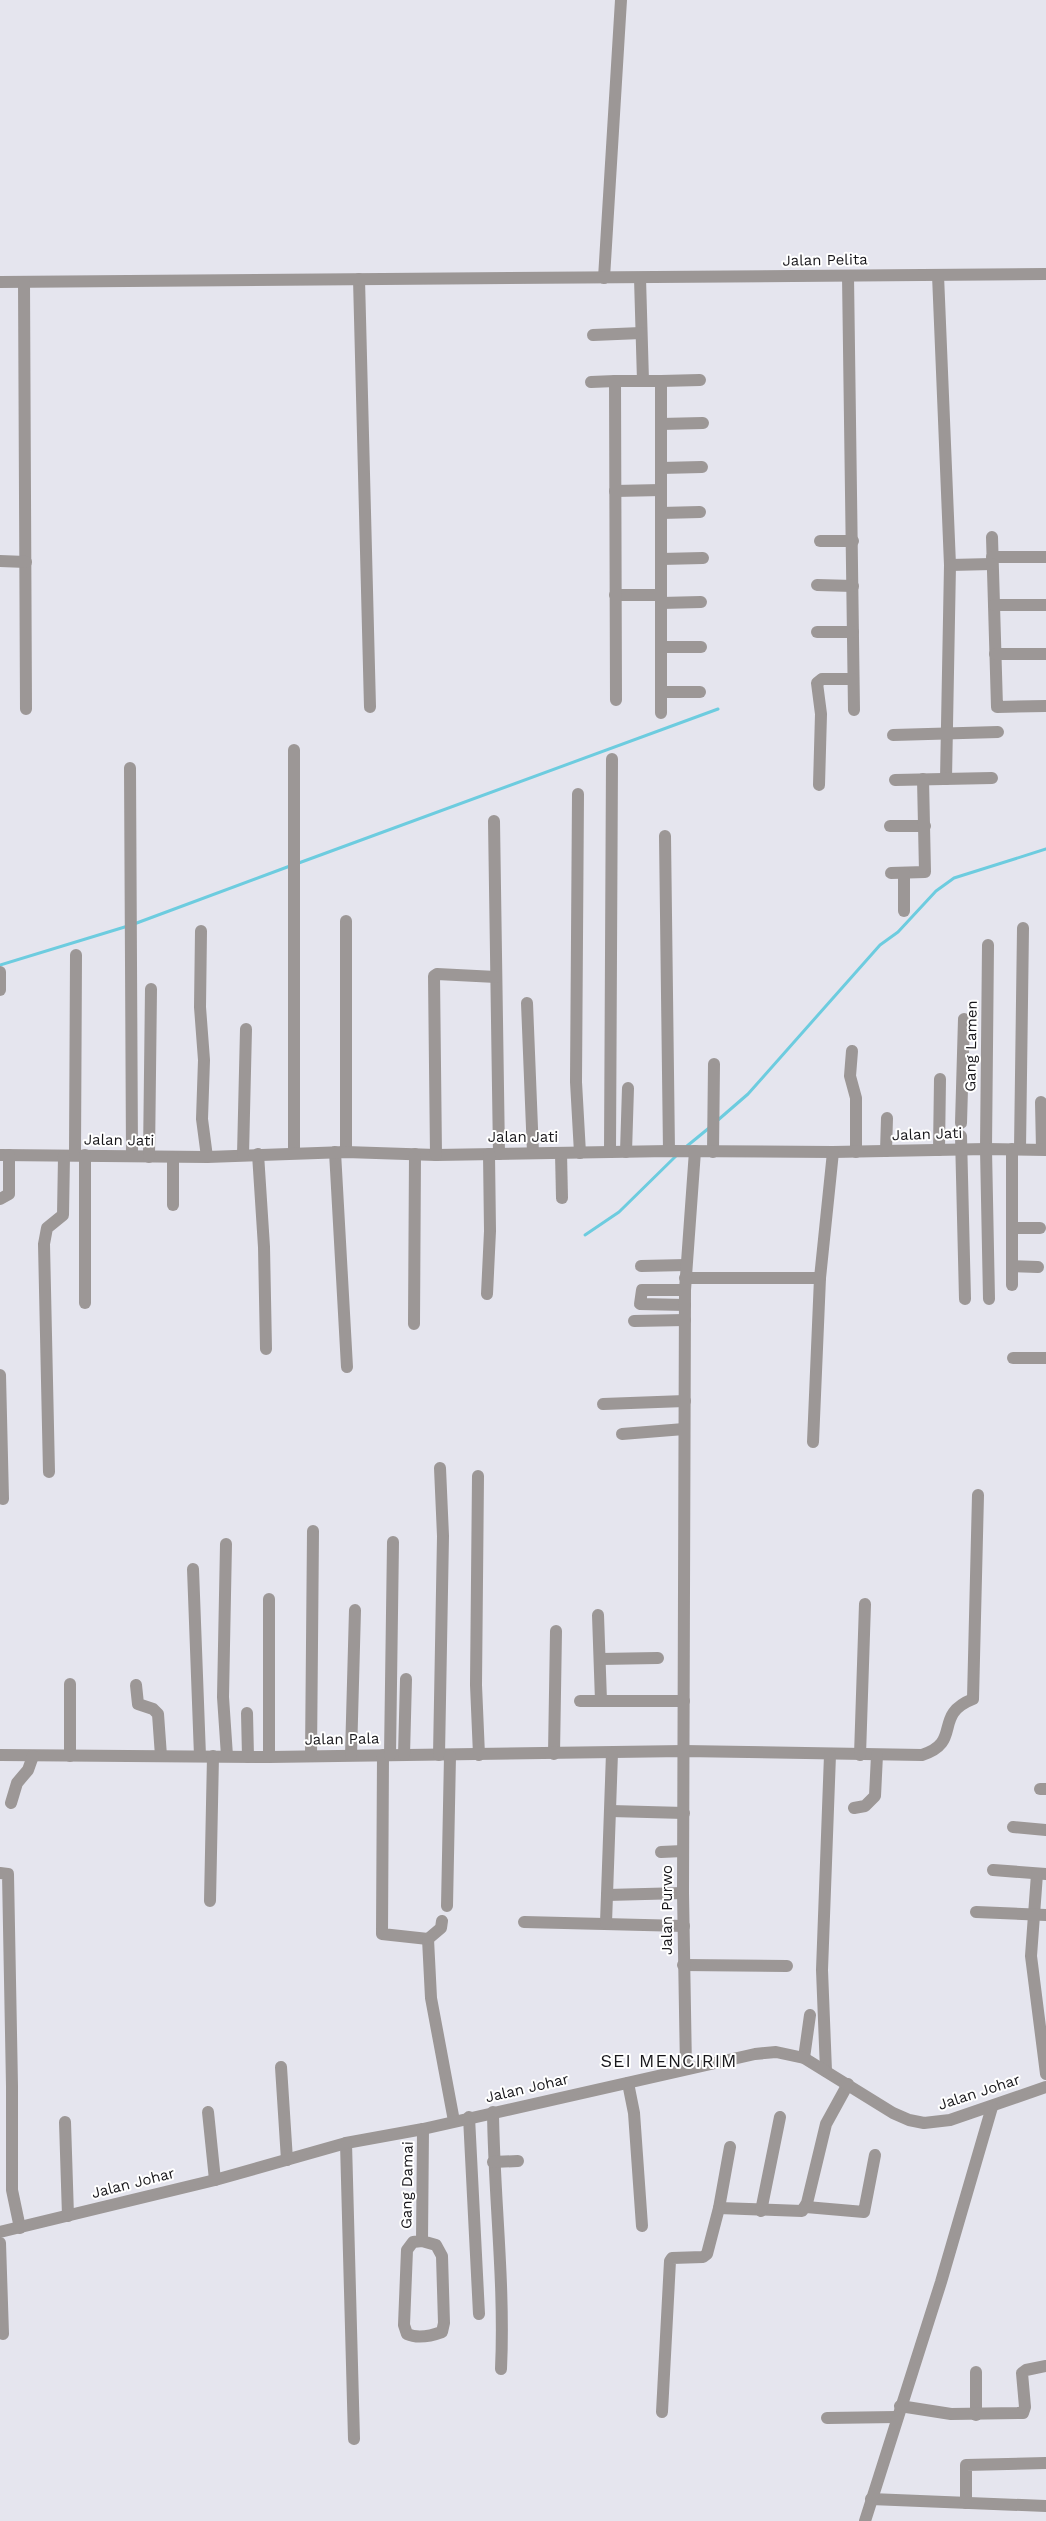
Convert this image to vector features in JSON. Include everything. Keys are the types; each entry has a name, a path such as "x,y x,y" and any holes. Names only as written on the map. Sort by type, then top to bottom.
{"street":[{"path":"604,278 621,0"},
{"name":"Jalan Pelita","path":"0,282 1046,274"},
{"path":"938,275 950,565 946,778"},
{"path":"848,276 854,710"},
{"path":"640,278 643,381"},
{"path":"359,279 370,707"},
{"path":"24,282 26,709"},
{"path":"593,335 641,333"},
{"path":"591,382 700,380"},
{"path":"615,381 616,700"},
{"path":"661,381 661,712"},
{"path":"662,424 703,424"},
{"path":"662,468 702,467"},
{"path":"615,491 661,490"},
{"path":"661,513 700,512"},
{"path":"992,537 997,707 1046,706"},
{"path":"820,541 853,541"},
{"path":"950,565 1046,557"},
{"path":"661,559 703,558"},
{"path":"0,561 26,562"},
{"path":"817,585 853,586"},
{"path":"616,596 701,602"},
{"path":"994,605 1046,605"},
{"path":"817,632 853,632"},
{"path":"661,648 702,647"},
{"path":"995,654 1046,654"},
{"path":"819,785 822,714 817,683 822,679 853,679"},
{"path":"661,692 700,692"},
{"path":"893,735 998,732"},
{"path":"294,750 294,1153"},
{"path":"610,1152 612,759"},
{"path":"130,768 129,935 132,1156"},
{"path":"894,780 992,778"},
{"path":"904,911 897,872 926,872 924,779"},
{"path":"578,794 576,1082 580,1153"},
{"path":"487,1294 494,1154 496,977 494,821"},
{"path":"890,826 924,826"},
{"name":"Jalan Purwo","path":"665,836 682,1151 686,1264 683,1851 683,1965 686,2069"},
{"path":"346,921 340,1152 347,1367"},
{"path":"1012,1285 1012,1228 1023,928"},
{"path":"201,931 200,1007 204,1060 202,1119 207,1157"},
{"name":"Gang Lamen","path":"988,945 986,1149 990,1299"},
{"path":"76,955 74,1155 85,1304"},
{"path":"0,972 0,990"},
{"path":"436,1155 434,976 437,974 496,977"},
{"path":"149,1157 151,990"},
{"path":"527,1003 533,1153"},
{"path":"964,1019 961,1129 965,1299"},
{"path":"243,1155 246,1030"},
{"path":"852,1051 850,1076 856,1098 856,1152"},
{"path":"713,1146 714,1064"},
{"path":"939,1150 940,1079"},
{"path":"626,1152 628,1088"},
{"path":"1041,1102 1044,1149"},
{"path":"886,1118 886,1151"},
{"name":"Jalan Jati","path":"4,1155 207,1157 340,1152 436,1155 682,1151 713,1146 833,1152 1044,1149"},
{"path":"813,1442 820,1278 833,1152"},
{"path":"561,1153 562,1198"},
{"path":"258,1154 264,1247 266,1349"},
{"path":"414,1324 415,1154"},
{"path":"0,1199 9,1194 4,1155"},
{"path":"49,1472 44,1244 47,1228 63,1215 74,1155"},
{"path":"173,1205 174,1157"},
{"path":"1012,1228 1040,1228"},
{"path":"641,1266 686,1264"},
{"path":"1012,1266 1038,1267"},
{"path":"685,1305 640,1304 642,1290 685,1284 820,1278"},
{"path":"634,1321 685,1320"},
{"path":"1013,1358 1046,1358"},
{"path":"0,1375 3,1500"},
{"path":"603,1404 685,1401"},
{"path":"622,1434 684,1429"},
{"path":"440,1468 443,1536 447,1906"},
{"path":"478,1476 476,1684 479,1755"},
{"name":"Jalan Pala","path":"0,1755 269,1757 684,1752 922,1755 936,1751 944,1740 951,1713 960,1704 973,1699 978,1495"},
{"path":"311,1756 313,1531"},
{"path":"393,1542 382,1934 428,1939 441,1928 442,1921"},
{"path":"226,1544 223,1697 227,1756"},
{"path":"193,1570 207,1756 210,1901"},
{"path":"269,1599 269,1757"},
{"path":"860,1755 865,1604"},
{"path":"351,1755 355,1610"},
{"path":"598,1615 601,1701"},
{"path":"554,1754 556,1631"},
{"path":"600,1659 658,1658"},
{"path":"404,1755 406,1679"},
{"path":"70,1684 70,1756"},
{"path":"136,1685 138,1704 152,1709 158,1714 161,1756"},
{"path":"580,1701 684,1701"},
{"path":"247,1713 248,1757"},
{"path":"606,1924 612,1754"},
{"path":"826,2071 822,1970 830,1755"},
{"path":"854,1808 865,1806 875,1796 876,1755"},
{"path":"11,1803 17,1783 28,1770 33,1756"},
{"path":"611,1811 684,1813"},
{"path":"1013,1827 1046,1830"},
{"path":"661,1852 683,1851"},
{"path":"993,1870 1041,1874 1032,1914 1031,1956 1046,2074"},
{"path":"0,1873 8,1874 11,1977 12,2086 6,2191 20,2228"},
{"path":"608,1895 683,1892"},
{"path":"976,1912 1046,1915"},
{"path":"524,1922 684,1926"},
{"path":"428,1939 431,1998 454,2121"},
{"path":"683,1965 787,1966"},
{"path":"804,2058 810,2015"},
{"name":"Jalan Johar","path":"0,2232 215,2180 346,2143 423,2128 766,2052 786,2053 804,2058 893,2113 916,2122 934,2123 950,2120 1046,2087"},
{"path":"281,2066 288,2160"},
{"path":"628,2083 634,2113 642,2226"},
{"path":"719,2208 802,2212 806,2207 826,2124 848,2084"},
{"path":"865,2521 898,2412 941,2282 992,2107"},
{"path":"208,2112 215,2180"},
{"path":"493,2112 503,2326 500,2369"},
{"path":"469,2117 479,2314"},
{"path":"761,2211 780,2118"},
{"path":"65,2122 68,2216"},
{"name":"Gang Damai","path":"422,2241 423,2128"},
{"path":"346,2143 354,2439"},
{"path":"662,2412 670,2262 672,2258 703,2257 707,2254 719,2208 730,2147"},
{"path":"806,2207 864,2212 875,2155"},
{"path":"494,2162 518,2161"},
{"name":"Gang Damai","path":"422,2241 436,2245 442,2256 444,2323 442,2332 430,2336 412,2336 407,2334 404,2325 406,2250 413,2242 422,2241"},
{"path":"0,2243 3,2334"},
{"path":"827,2418 898,2412 976,2415 1023,2413 1025,2407 1022,2373 1026,2370 1046,2366"},
{"path":"976,2372 976,2415"},
{"path":"966,2503 966,2465 1046,2463"},
{"path":"871,2499 1046,2506"}],"waterway":[{"path":"296,864 718,709"},
{"path":"718,1120 748,1094 880,945 898,932 936,891 954,878 1046,849"},
{"path":"134,924 290,866"},
{"path":"0,965 128,926"},
{"path":"687,1146 709,1128"},
{"path":"585,1235 619,1212 677,1155"}],"district":[{"name":"SEI MENCIRIM","path":"669,2060"}]}
